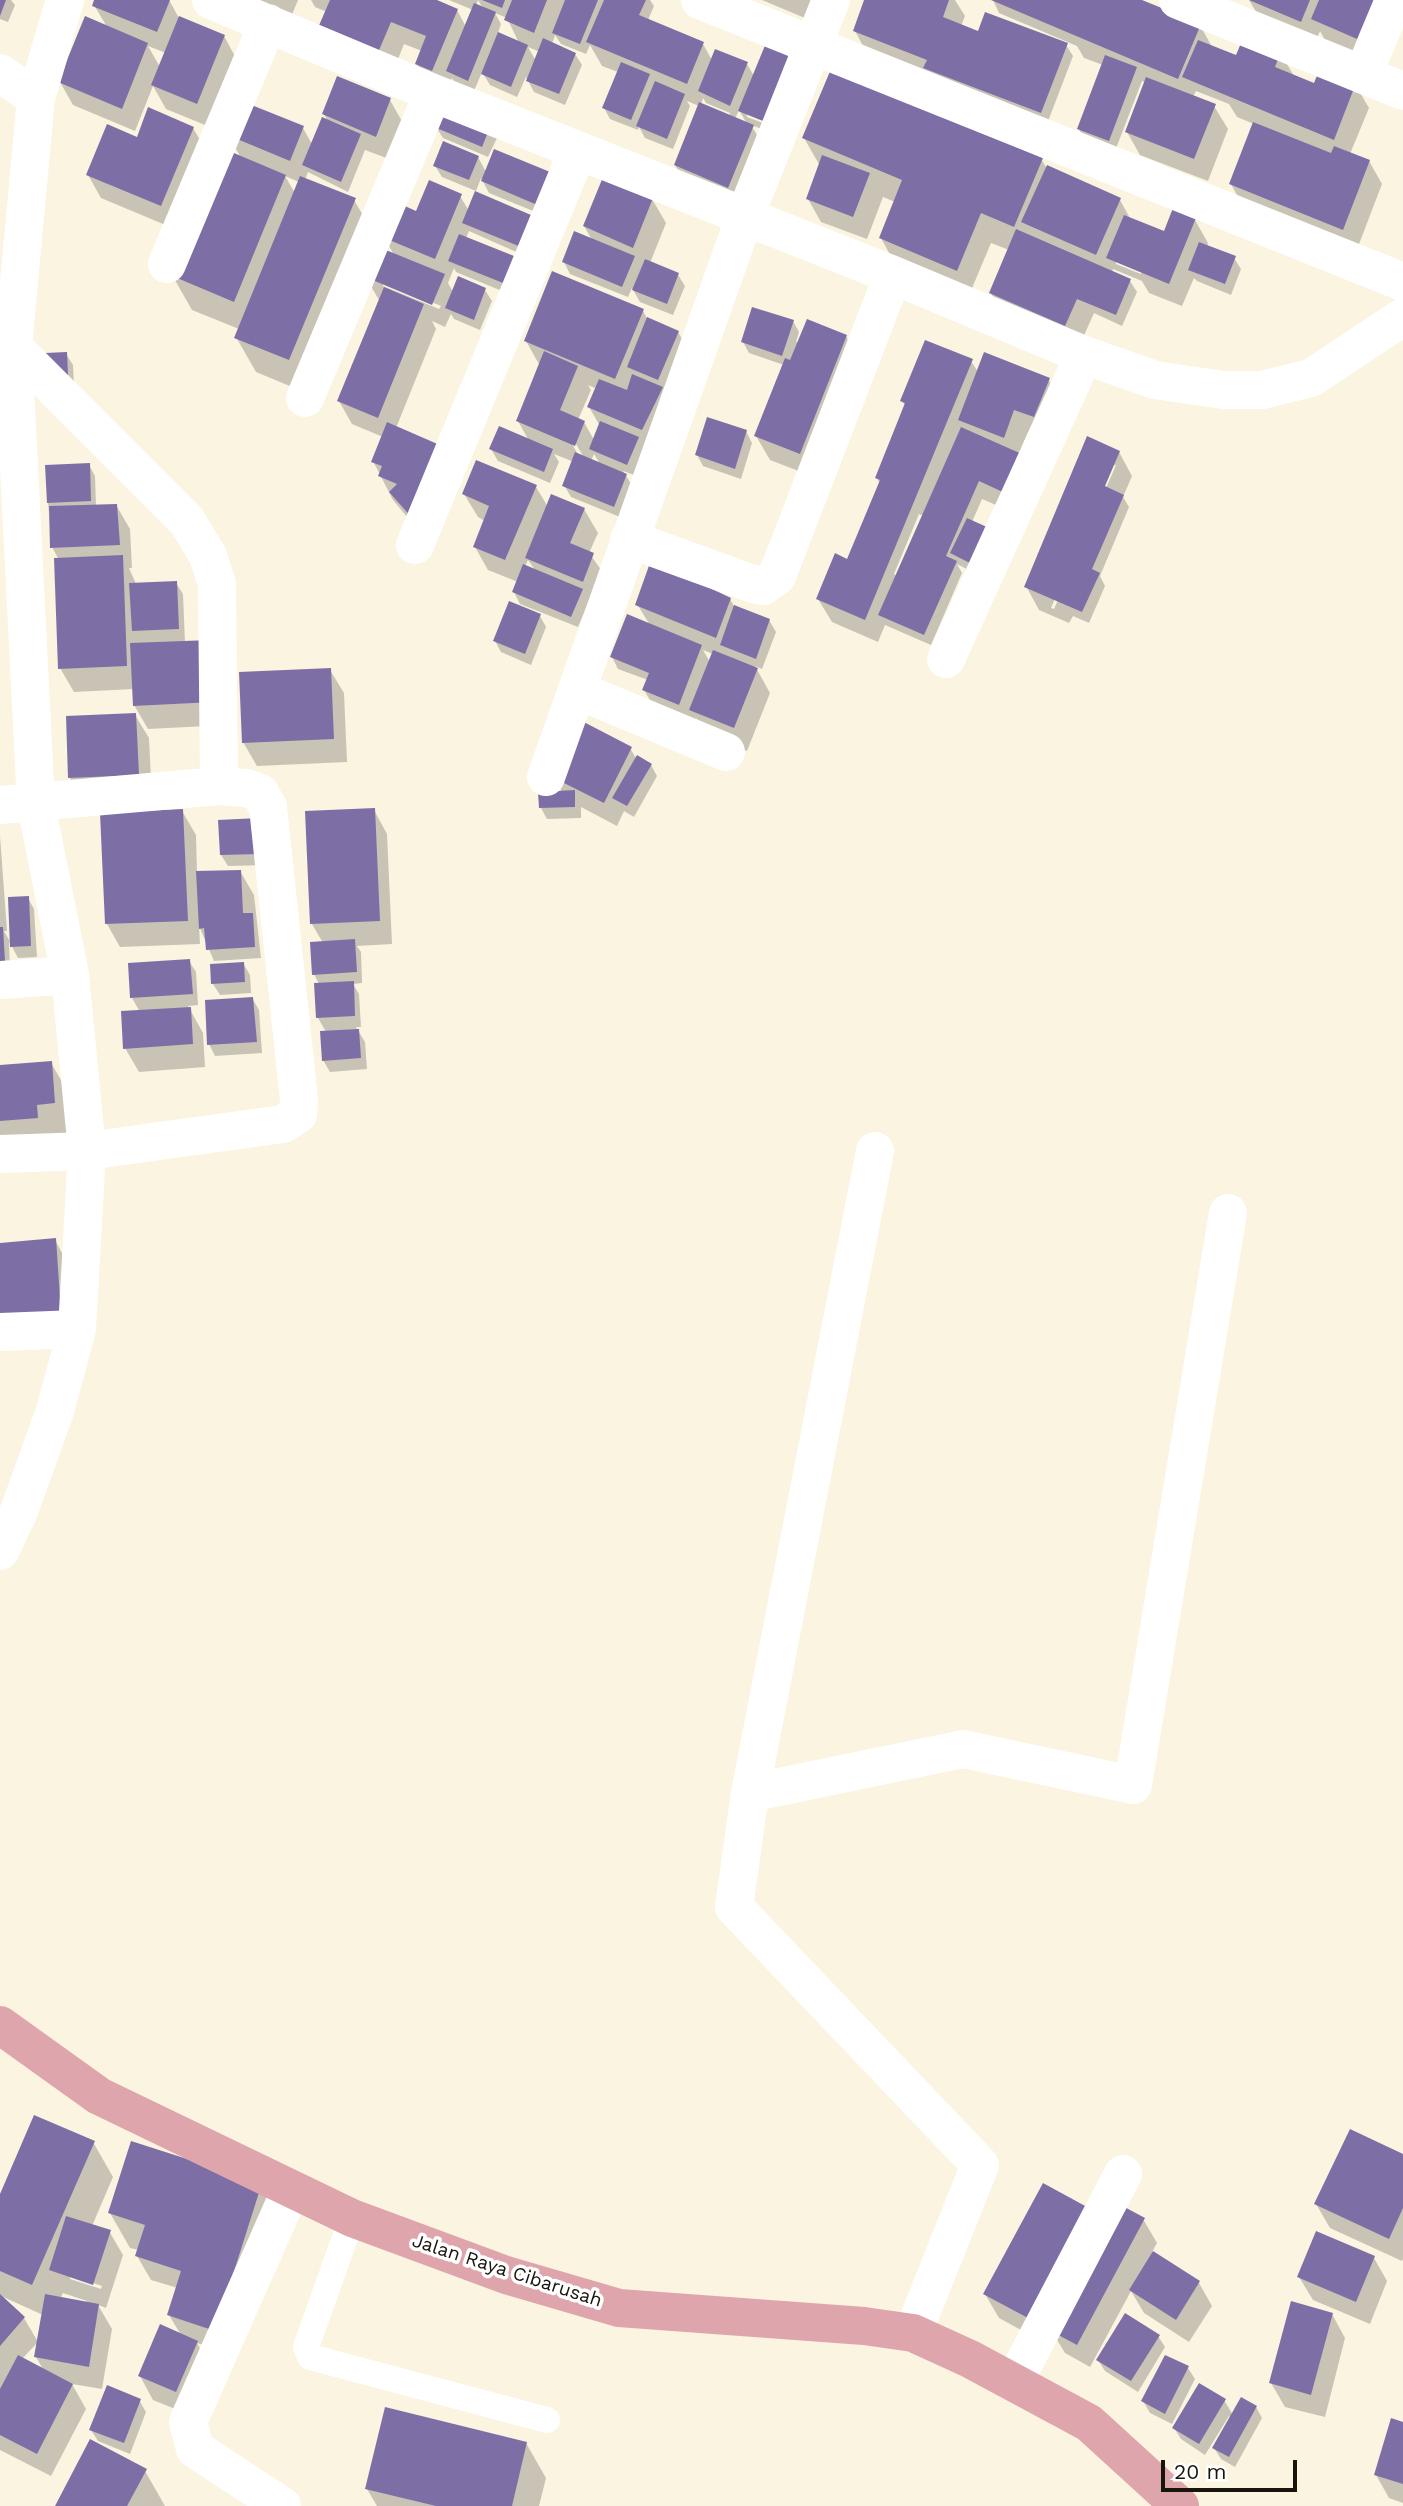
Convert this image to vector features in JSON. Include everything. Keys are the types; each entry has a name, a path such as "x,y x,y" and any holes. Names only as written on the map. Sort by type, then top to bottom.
{"main road":[{"name":"Jalan Raya Cibarusah","path":"0,2025 99,2096 352,2218 506,2275 619,2308 864,2326 913,2333 1014,2382 1089,2423 1181,2506"}],"street":[{"path":"0,1551 19,1511 55,1411 77,1329 87,1151 70,975 18,804 6,341 26,217 36,98 65,0"},
{"path":"211,0 433,93 893,275 1084,355 1155,380 1223,390 1262,390 1311,378 1403,317"},
{"path":"700,0 1403,282"},
{"path":"547,777 745,216 831,0"},
{"path":"1363,75 1394,0"},
{"path":"1194,3 1403,91"},
{"path":"167,264 268,23"},
{"path":"0,72 36,98"},
{"path":"305,398 433,93"},
{"path":"415,545 579,150"},
{"path":"629,539 753,584 763,586 777,576 893,275"},
{"path":"6,341 187,521 208,556 217,584 219,786"},
{"path":"946,659 1084,355"},
{"path":"577,690 726,752"},
{"path":"0,1154 87,1151 283,1124 298,1114 266,800 254,790 219,786 18,804"},
{"path":"0,979 70,975"},
{"path":"875,1151 750,1793 734,1907 980,2165 913,2333"},
{"path":"750,1793 963,1749 1133,1785 1228,1213"},
{"path":"0,1332 77,1329"},
{"path":"1014,2382 1124,2174"},
{"path":"282,2506 195,2449 188,2422 291,2189"}],"lane":[{"path":"352,2218 306,2347 310,2357 547,2420"}],"building":[{"path":"0,0 6,0 0,16"},
{"path":"94,0 170,0 157,32 92,6"},
{"path":"330,0 437,0 458,9 432,71 415,64 426,36 391,22 377,55 317,30"},
{"path":"482,0 505,0 502,8"},
{"path":"512,0 547,0 534,33 504,20"},
{"path":"565,0 598,0 580,44 552,33"},
{"path":"604,0 646,0 639,15 704,42 687,84 586,42"},
{"path":"864,0 949,0 943,17 978,31 985,12 1068,43 1041,113 923,68 927,60 853,31"},
{"path":"991,0 1142,0 1201,24 1178,79"},
{"path":"1249,0 1310,0 1301,22"},
{"path":"1319,0 1374,0 1357,39 1311,19"},
{"path":"474,3 496,12 468,81 446,71"},
{"path":"85,16 148,43 122,109 58,82"},
{"path":"179,16 225,35 197,104 151,85"},
{"path":"498,32 528,45 511,87 481,74"},
{"path":"1244,36 1281,51 1275,67 1314,83 1320,68 1356,83 1334,140 1182,77 1198,40 1236,55"},
{"path":"543,38 576,53 559,94 526,81"},
{"path":"766,43 791,53 763,121 738,111"},
{"path":"715,49 748,62 730,106 698,91"},
{"path":"1105,55 1137,67 1109,141 1077,129"},
{"path":"621,62 650,74 631,120 602,108"},
{"path":"831,69 1043,158 1014,227 981,213 957,271 879,238 902,180 802,138"},
{"path":"337,76 391,98 376,137 322,114"},
{"path":"1146,77 1216,104 1194,159 1125,132"},
{"path":"655,81 685,94 667,139 636,126"},
{"path":"239,100 304,126 290,161 225,134"},
{"path":"699,102 754,125 728,188 674,165"},
{"path":"443,105 491,125 482,147 434,127"},
{"path":"148,107 194,127 161,206 86,175 107,124 137,137"},
{"path":"322,117 361,134 341,182 302,165"},
{"path":"1253,122 1331,153 1334,146 1370,160 1343,230 1229,184"},
{"path":"443,141 479,156 469,180 433,166"},
{"path":"222,148 286,175 234,302 170,275"},
{"path":"494,149 555,174 542,207 481,181"},
{"path":"822,155 870,173 853,217 806,199"},
{"path":"1047,165 1121,198 1096,255 1021,222"},
{"path":"300,176 356,198 289,360 234,338"},
{"path":"603,177 653,198 633,248 583,226"},
{"path":"429,180 462,194 435,259 382,237 396,202 416,211"},
{"path":"475,191 538,218 526,249 462,223"},
{"path":"1173,208 1196,218 1169,284 1106,258 1124,215 1164,231"},
{"path":"1016,229 1131,279 1116,315 1077,299 1065,326 989,293"},
{"path":"574,231 635,256 622,287 562,262"},
{"path":"459,234 524,260 513,287 448,261"},
{"path":"1199,242 1236,256 1225,284 1188,270"},
{"path":"376,246 445,274 432,305 363,276"},
{"path":"645,259 679,273 667,304 632,290"},
{"path":"552,271 644,309 615,379 524,341"},
{"path":"458,276 486,288 474,320 445,308"},
{"path":"384,287 424,304 378,418 337,401"},
{"path":"752,307 794,320 782,356 741,342"},
{"path":"647,317 679,331 658,380 627,367"},
{"path":"807,319 847,335 800,454 754,436 785,358 790,360"},
{"path":"925,340 973,359 865,620 816,599 835,553 847,559 880,480 875,478 905,403 900,401"},
{"path":"544,351 578,366 560,410 585,421 575,446 516,421"},
{"path":"67,352 68,375 46,376 45,353"},
{"path":"984,352 1050,378 1034,417 1014,410 1004,438 958,420"},
{"path":"632,374 663,387 642,430 587,407 599,379 627,390"},
{"path":"707,417 747,430 735,469 695,455"},
{"path":"600,421 639,437 627,465 589,449"},
{"path":"387,422 442,446 414,520 389,492 397,484 378,476 382,466 371,462"},
{"path":"499,426 553,449 544,472 489,449"},
{"path":"961,427 1024,455 1007,494 979,481 946,556 957,561 924,635 878,615"},
{"path":"1087,436 1120,451 1105,486 1124,495 1092,569 1100,573 1082,612 1024,587"},
{"path":"575,452 627,474 614,507 562,486"},
{"path":"476,460 537,485 505,560 473,547 489,506 462,494"},
{"path":"90,463 91,501 47,503 45,465"},
{"path":"551,494 585,508 570,543 594,553 583,582 525,558"},
{"path":"117,504 120,545 50,548 49,506"},
{"path":"967,518 989,528 972,564 950,553"},
{"path":"123,555 127,666 58,669 54,558"},
{"path":"651,560 731,598 716,638 635,605"},
{"path":"523,564 583,589 571,617 512,592"},
{"path":"177,581 179,629 132,631 129,583"},
{"path":"509,601 541,614 525,654 493,641"},
{"path":"734,605 770,619 756,659 720,645"},
{"path":"627,614 702,645 679,705 642,690 649,673 610,657"},
{"path":"211,640 214,702 133,706 130,643"},
{"path":"713,650 758,668 734,728 689,710"},
{"path":"331,668 334,739 242,743 239,672"},
{"path":"136,713 139,775 68,778 66,716"},
{"path":"578,719 632,747 604,803 550,776"},
{"path":"637,755 652,764 627,806 612,798"},
{"path":"575,790 575,807 539,808 538,792"},
{"path":"375,808 380,921 310,924 305,811"},
{"path":"183,809 188,921 105,924 100,813"},
{"path":"259,818 261,854 220,855 218,820"},
{"path":"241,870 243,913 253,913 255,947 206,950 204,928 199,929 196,871"},
{"path":"29,896 31,946 10,947 8,897"},
{"path":"0,927 3,927 5,961 0,962"},
{"path":"355,939 357,972 312,975 310,942"},
{"path":"190,959 193,994 130,998 128,963"},
{"path":"244,962 245,982 211,984 210,964"},
{"path":"354,981 355,1016 316,1018 314,983"},
{"path":"253,997 257,1042 207,1045 205,1000"},
{"path":"191,1007 193,1044 123,1049 121,1011"},
{"path":"359,1029 361,1058 322,1061 320,1031"},
{"path":"52,1061 55,1103 37,1105 38,1118 0,1121 0,1065"},
{"path":"56,1238 61,1314 0,1318 0,1243"},
{"path":"34,2115 95,2141 32,2285 0,2271 0,2194"},
{"path":"1350,2129 1403,2154 1403,2208 1389,2239 1314,2204"},
{"path":"131,2141 262,2183 215,2331 167,2315 181,2271 135,2256 145,2225 108,2213"},
{"path":"1043,2183 1087,2207 1028,2318 983,2294"},
{"path":"1117,2203 1145,2218 1077,2345 1049,2330"},
{"path":"66,2216 111,2230 93,2285 49,2270"},
{"path":"1316,2231 1375,2256 1356,2302 1297,2277"},
{"path":"1153,2251 1200,2281 1176,2320 1129,2290"},
{"path":"0,2294 25,2317 0,2346"},
{"path":"45,2294 99,2304 89,2367 34,2357"},
{"path":"1291,2301 1333,2313 1311,2395 1269,2383"},
{"path":"1125,2313 1160,2335 1131,2381 1096,2360"},
{"path":"160,2324 198,2341 176,2392 138,2376"},
{"path":"18,2355 73,2384 37,2454 0,2435 0,2389"},
{"path":"1165,2355 1189,2366 1165,2414 1141,2401"},
{"path":"1199,2383 1226,2399 1199,2444 1172,2428"},
{"path":"107,2385 141,2399 124,2443 89,2430"},
{"path":"1241,2397 1257,2406 1229,2457 1212,2448"},
{"path":"385,2407 527,2442 512,2506 436,2506 365,2489"},
{"path":"1391,2418 1403,2422 1403,2484 1374,2475"},
{"path":"90,2439 147,2469 127,2506 55,2506"}]}
